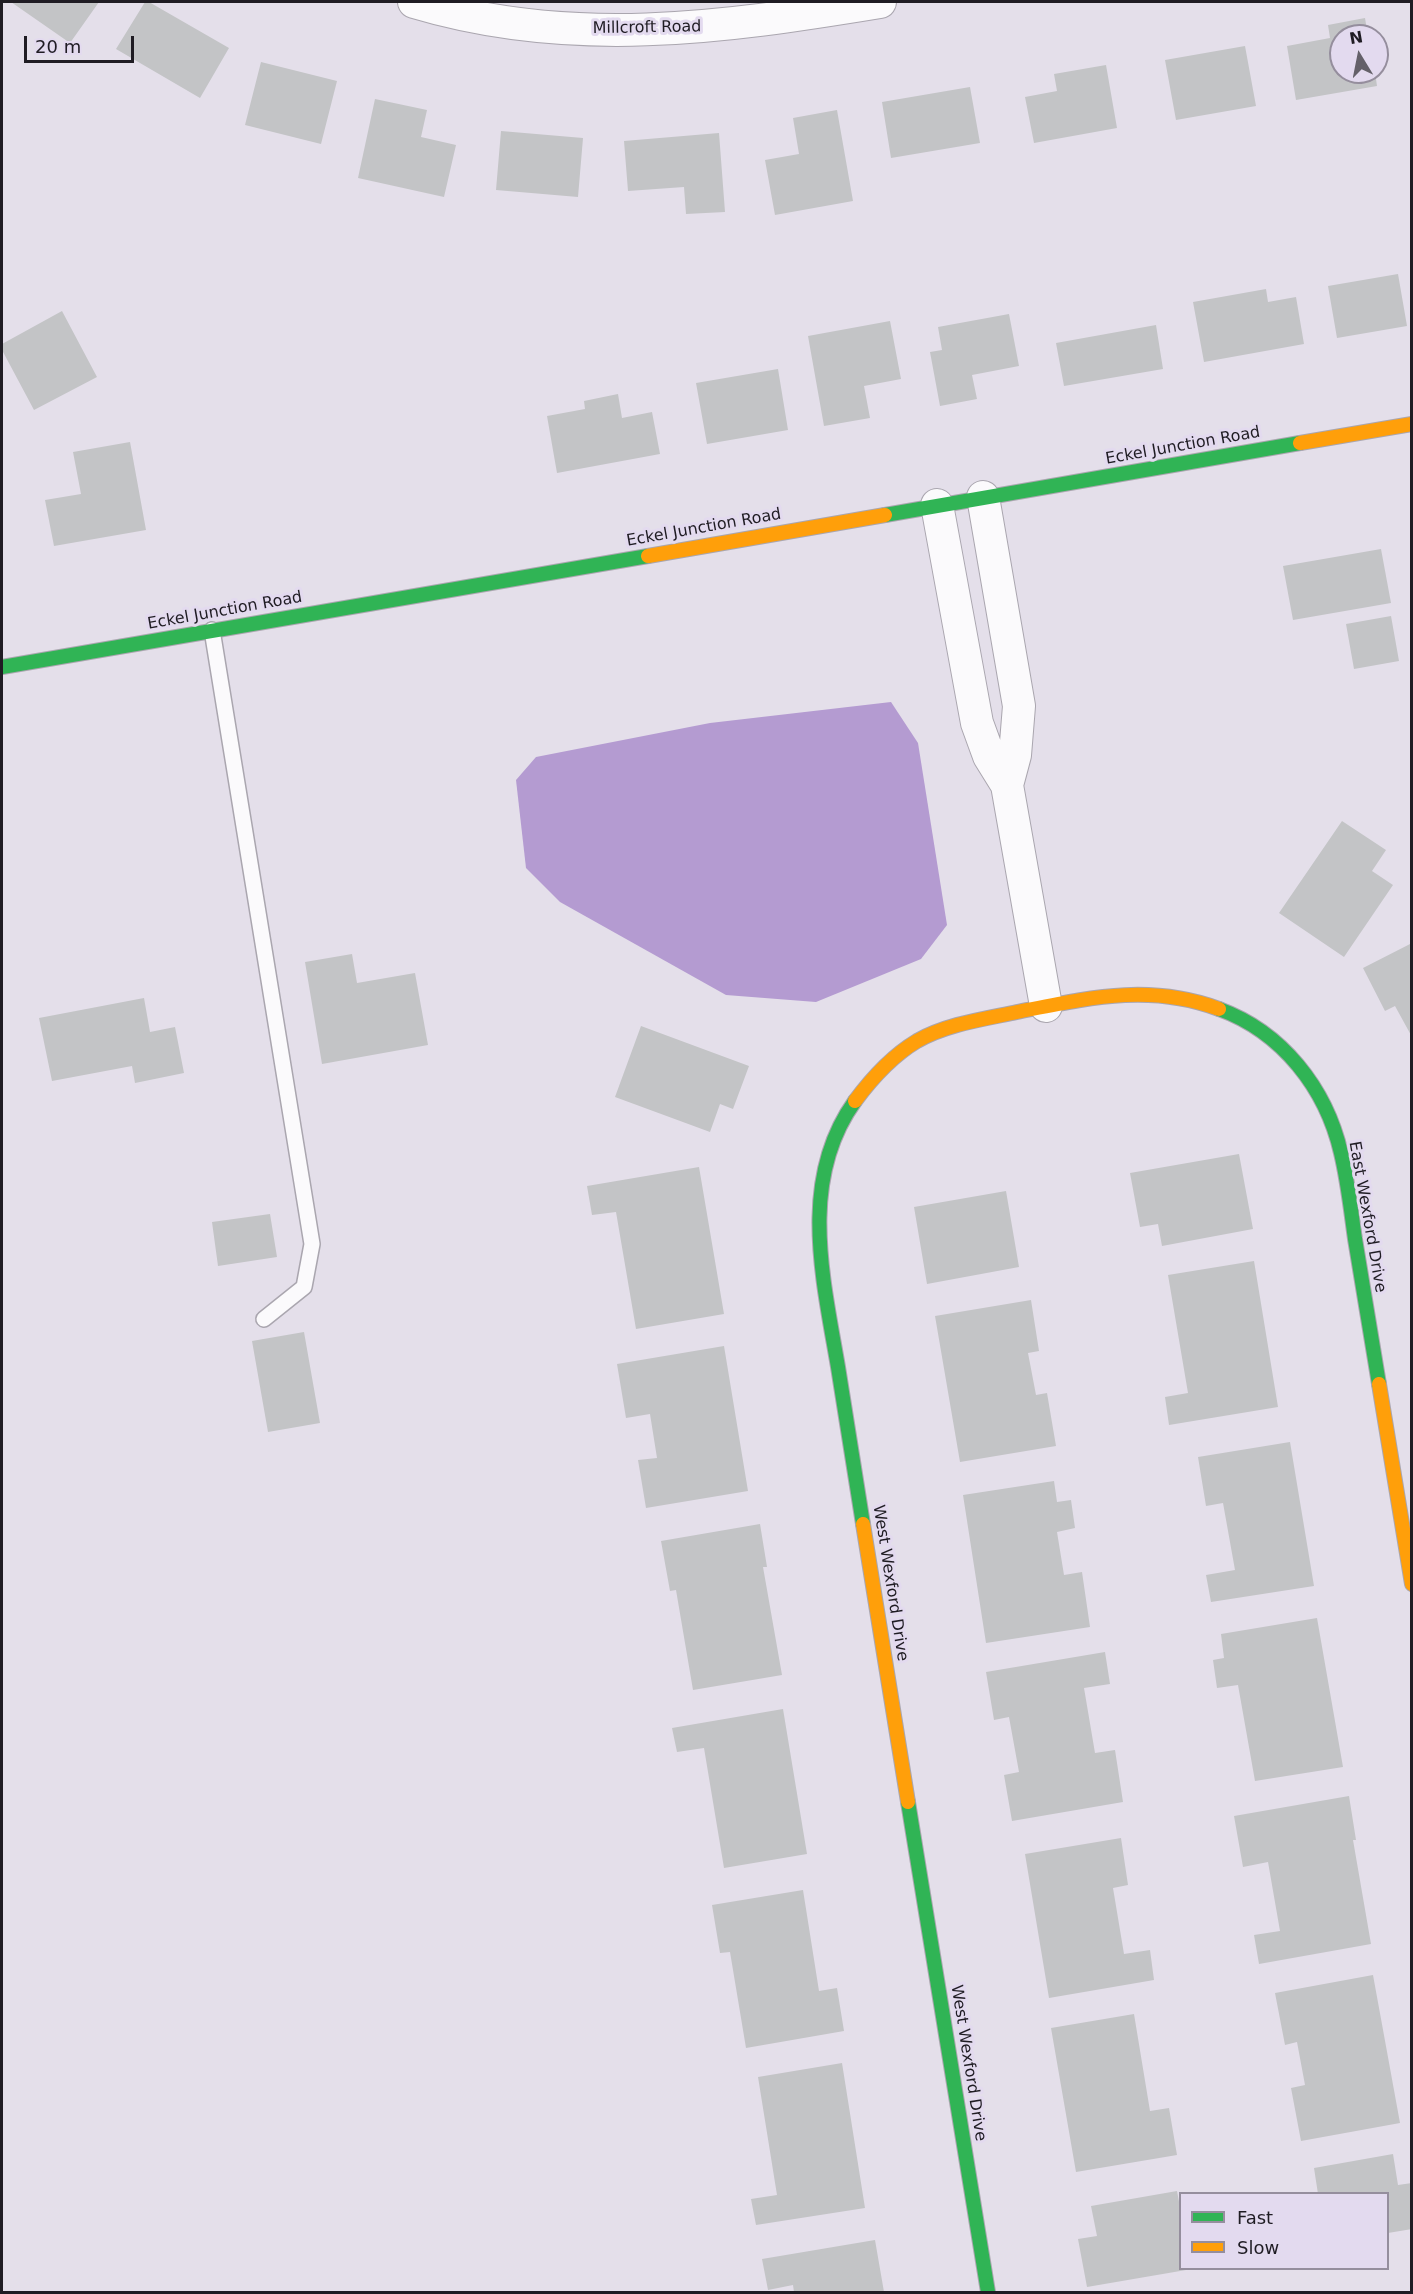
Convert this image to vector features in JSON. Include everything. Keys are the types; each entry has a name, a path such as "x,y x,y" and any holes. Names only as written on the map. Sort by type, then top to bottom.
{"street":[{"name":"Millcroft Road","path":"414,2 438,9 520,24 604,31 687,29 771,20 880,2"},
{"name":"Eckel Junction Road","path":"2,667 1412,424"},
{"path":"983,497 1019,705 1015,755 1007,785"},
{"path":"937,505 977,723 989,756 1007,785 1046,1006"},
{"name":"East Wexford Drive","path":"1046,1006 1114,994 1179,997 1217,1006 1255,1025 1287,1050 1307,1077 1328,1114 1341,1152 1412,1584"},
{"name":"West Wexford Drive","path":"988,2292 821,1265 819,1207 824,1180 840,1129 858,1097 900,1053 926,1036 975,1021 1046,1006"}],"lane":[{"path":"212,630 312,1244 304,1287 264,1319"}],"shaded area":[{"path":"891,702 918,743 947,925 921,959 816,1002 726,995 560,902 526,868 516,780 536,757 710,723"}],"building":[{"path":"11,2 99,2 70,43"},
{"path":"145,2 149,2 229,48 200,98 116,49"},
{"path":"1365,18 1366,24 1333,24"},
{"path":"1329,38 1329,84 1377,84 1377,86 1296,100 1287,46"},
{"path":"1245,46 1256,106 1176,120 1165,60"},
{"path":"261,62 337,81 321,144 245,125"},
{"path":"1106,65 1117,128 1034,143 1025,97 1057,91 1054,74"},
{"path":"970,87 980,143 891,158 882,102"},
{"path":"375,99 427,110 421,137 456,145 444,197 358,178"},
{"path":"837,110 853,201 775,215 765,160 799,154 793,118"},
{"path":"501,131 583,138 578,197 496,190"},
{"path":"719,133 725,212 686,214 684,187 628,191 624,141"},
{"path":"1398,274 1407,326 1337,338 1328,286"},
{"path":"1266,289 1268,302 1296,297 1304,344 1204,362 1193,302"},
{"path":"62,311 97,377 34,410 2,350 2,344"},
{"path":"1009,314 1019,366 972,375 977,399 940,406 930,352 942,350 938,327"},
{"path":"890,321 901,379 864,386 870,418 824,426 808,336"},
{"path":"1156,325 1163,369 1064,386 1056,343"},
{"path":"778,369 788,430 707,444 696,383"},
{"path":"618,394 622,418 652,412 660,454 557,473 547,416 585,409 584,401"},
{"path":"130,442 146,530 54,546 45,500 81,494 73,452"},
{"path":"1381,549 1391,603 1293,620 1283,566"},
{"path":"1391,616 1399,661 1354,669 1346,624"},
{"path":"1342,821 1386,850 1372,871 1393,885 1344,957 1279,913"},
{"path":"1412,943 1412,1037 1395,1006 1385,1011 1363,968"},
{"path":"352,954 357,983 415,973 428,1045 322,1064 305,962"},
{"path":"144,998 150,1032 175,1027 184,1073 135,1083 132,1066 52,1081 39,1018"},
{"path":"641,1026 749,1066 733,1109 720,1104 710,1132 615,1097"},
{"path":"1239,1154 1253,1229 1162,1246 1158,1224 1140,1227 1130,1173"},
{"path":"699,1167 724,1314 636,1329 616,1212 592,1215 587,1186"},
{"path":"1006,1191 1019,1267 927,1284 914,1207"},
{"path":"270,1214 277,1257 218,1266 212,1222"},
{"path":"1254,1261 1278,1407 1169,1425 1165,1397 1188,1393 1168,1275"},
{"path":"1031,1300 1039,1351 1028,1353 1036,1395 1047,1393 1056,1446 960,1462 935,1316"},
{"path":"304,1332 320,1423 268,1432 252,1341"},
{"path":"724,1346 748,1491 646,1508 638,1460 657,1458 650,1414 626,1418 617,1364"},
{"path":"1290,1442 1314,1586 1211,1602 1206,1575 1235,1570 1223,1503 1206,1506 1198,1457"},
{"path":"1054,1481 1057,1502 1071,1500 1075,1528 1057,1532 1064,1575 1082,1572 1090,1627 986,1643 963,1495"},
{"path":"760,1524 767,1567 763,1567 782,1675 693,1690 676,1590 670,1591 661,1541"},
{"path":"1317,1618 1343,1767 1255,1781 1238,1685 1217,1688 1213,1660 1224,1658 1221,1634"},
{"path":"1105,1652 1110,1684 1084,1688 1095,1753 1115,1750 1123,1802 1012,1821 1004,1775 1019,1772 1009,1717 994,1720 986,1672"},
{"path":"783,1709 807,1854 724,1868 704,1748 677,1752 672,1728"},
{"path":"1349,1796 1356,1840 1353,1840 1371,1944 1259,1964 1254,1935 1280,1931 1268,1862 1243,1867 1234,1816"},
{"path":"1121,1838 1128,1885 1113,1888 1124,1954 1150,1950 1154,1980 1049,1998 1025,1854"},
{"path":"803,1890 819,1991 837,1988 844,2031 746,2048 730,1952 720,1953 712,1905"},
{"path":"1373,1975 1400,2123 1301,2141 1291,2088 1305,2085 1297,2042 1285,2045 1275,1993"},
{"path":"1134,2014 1150,2111 1169,2108 1177,2155 1076,2172 1051,2028"},
{"path":"842,2063 865,2208 756,2225 751,2199 777,2195 758,2077"},
{"path":"1393,2154 1398,2185 1412,2183 1412,2229 1389,2233 1389,2192 1318,2192 1314,2168"},
{"path":"1177,2191 1179,2270 1186,2270 1087,2287 1078,2239 1097,2236 1091,2206"},
{"path":"875,2240 884,2292 794,2292 793,2285 768,2290 762,2259"}],"traffic: fast":[{"path":"885,515 1300,443"},
{"path":"2,667 648,556"},
{"path":"1219,1009 1263,1032 1298,1065 1324,1106 1334,1129 1349,1196 1379,1384"},
{"path":"855,1101 837,1132 826,1164 821,1197 820,1231 826,1299 863,1524"},
{"path":"908,1802 988,2292"}],"traffic: slow":[{"path":"1300,443 1412,424"},
{"path":"648,556 885,515"},
{"path":"855,1101 868,1084 899,1053 929,1035 966,1023 1069,1002 1118,996 1168,997 1193,1001 1219,1009"},
{"path":"1379,1384 1412,1584"},
{"path":"863,1524 908,1802"}]}
